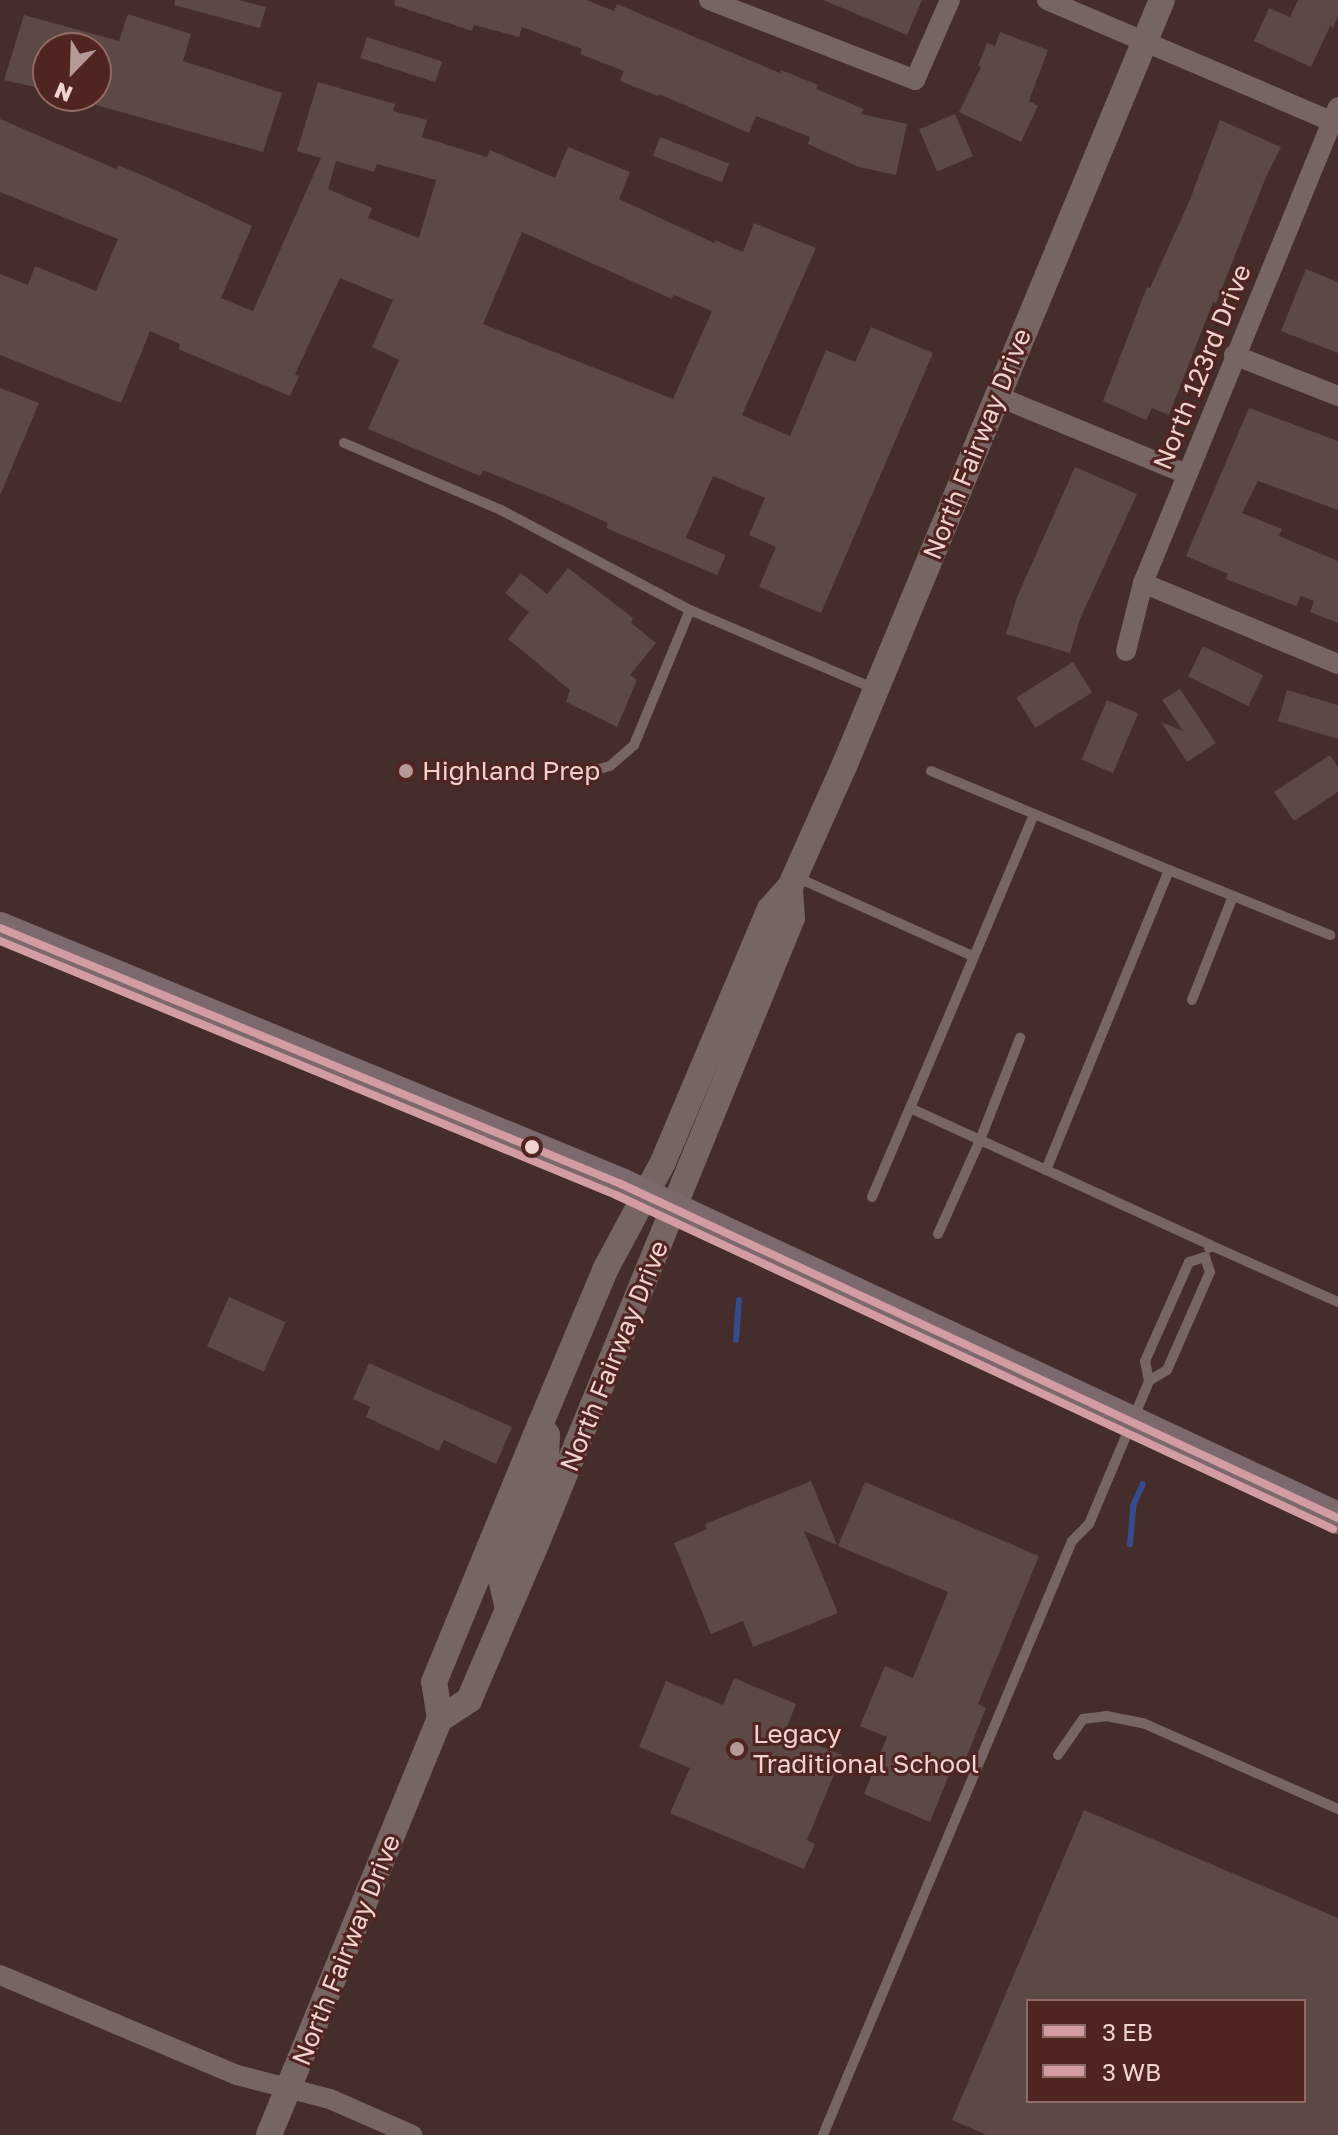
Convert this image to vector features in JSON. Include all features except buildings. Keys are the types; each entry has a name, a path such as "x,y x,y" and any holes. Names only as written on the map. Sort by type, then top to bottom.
{"main road":[{"path":"0,928 295,1047 659,1201 1338,1518"}],"street":[{"path":"709,0 915,80 950,0"},
{"path":"1047,0 1144,43 1336,117"},
{"name":"North Fairway Drive","path":"269,2135 440,1719 434,1682 540,1425 606,1268 659,1201 792,918 792,882 876,690 1162,0"},
{"name":"North 123rd Drive","path":"1126,651 1143,583 1234,355 1336,117"},
{"path":"1234,355 1338,396"},
{"path":"997,396 1186,474"},
{"path":"1143,583 1338,664"},
{"name":"North Fairway Drive","path":"440,1719 469,1700 645,1285 659,1201"},
{"path":"508,1609 500,1574 546,1460 547,1435 540,1425"},
{"path":"0,1975 237,2075 330,2099 412,2135"}],"lane":[{"path":"344,443 501,510 690,610 876,690"},
{"path":"577,776 610,766 634,745 690,610"},
{"path":"931,771 1330,935"},
{"path":"872,1197 1034,814"},
{"path":"1046,1170 1169,870"},
{"path":"792,882 973,956"},
{"path":"1192,1000 1233,896"},
{"path":"938,1234 980,1140 1020,1038"},
{"path":"910,1108 1338,1302"},
{"path":"823,2135 1072,1541 1089,1524 1149,1381 1167,1370 1210,1272 1205,1257 1210,1245"},
{"path":"1149,1381 1145,1361 1176,1290 1189,1262 1205,1257"},
{"path":"1058,1755 1083,1719 1106,1716 1143,1723 1338,1809"}],"waterway":[{"path":"736,1340 739,1300"},
{"path":"1130,1544 1133,1506 1143,1484"}],"transit line":[{"path":"0,928 621,1184 1338,1518"},
{"path":"0,941 616,1195 1333,1529"}],"place":[{"name":"Highland Prep","path":"406,771"},
{"name":"Legacy Traditional School","path":"737,1749"}]}
